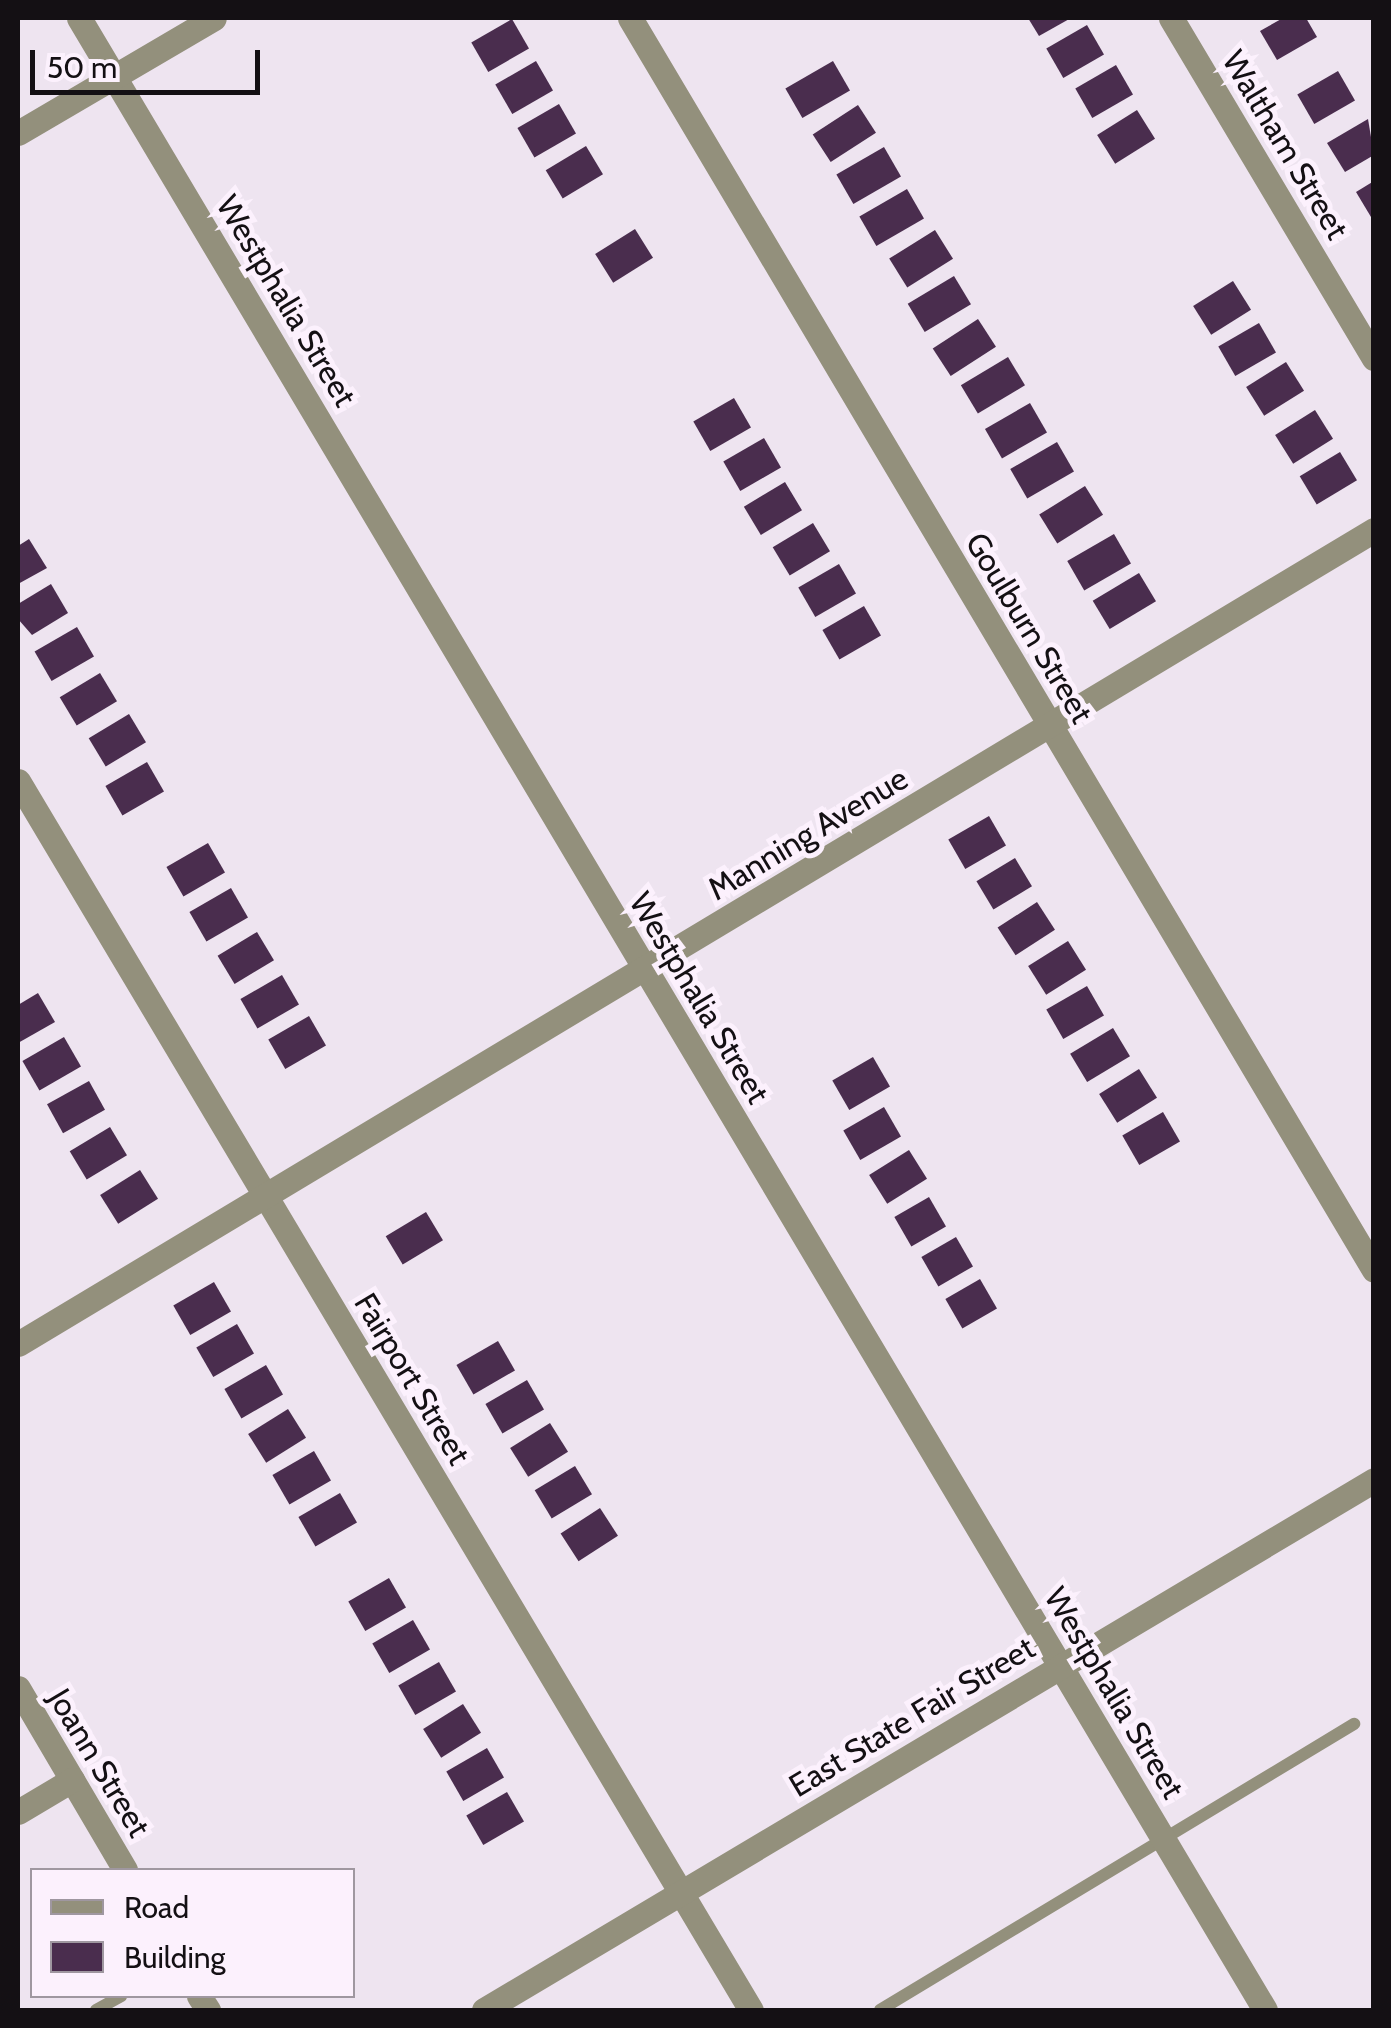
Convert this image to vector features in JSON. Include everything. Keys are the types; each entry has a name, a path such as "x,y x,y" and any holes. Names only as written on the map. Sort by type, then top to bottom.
{"street":[{"name":"Westphalia Street","path":"80,18 1265,2010"},
{"path":"18,133 214,18"},
{"name":"Goulburn Street","path":"630,18 1374,1270"},
{"name":"Waltham Street","path":"1171,18 1374,358"},
{"name":"Manning Avenue","path":"18,1344 1050,728 1374,530"},
{"name":"Fairport Street","path":"18,781 751,2010"},
{"name":"East State Fair Street","path":"484,2010 1374,1480"},
{"name":"Joann Street","path":"18,1688 124,1868"},
{"path":"18,1812 72,1780"}],"lane":[{"path":"880,2010 1354,1724"}],"building":[{"path":"1028,18 1071,18 1039,36"},
{"path":"1283,18 1306,18 1317,37 1277,60 1260,31"},
{"path":"512,19 529,48 488,72 471,42"},
{"path":"1087,25 1104,54 1063,78 1046,48"},
{"path":"536,61 553,90 512,114 495,84"},
{"path":"833,61 850,90 802,118 785,88"},
{"path":"1116,65 1133,94 1092,118 1075,88"},
{"path":"1338,71 1355,100 1314,124 1297,94"},
{"path":"559,104 576,133 534,157 517,128"},
{"path":"858,105 876,133 831,162 813,134"},
{"path":"1137,110 1155,139 1115,164 1097,135"},
{"path":"1368,119 1374,155 1345,172 1327,143"},
{"path":"586,146 603,174 563,198 546,170"},
{"path":"884,147 901,176 853,204 836,174"},
{"path":"1374,181 1374,222 1356,192"},
{"path":"907,189 924,218 876,246 859,216"},
{"path":"635,229 653,258 613,283 595,254"},
{"path":"935,230 953,259 907,287 889,259"},
{"path":"954,276 971,304 925,332 908,304"},
{"path":"1233,281 1251,310 1211,335 1193,306"},
{"path":"978,319 996,347 951,376 933,348"},
{"path":"1259,323 1276,352 1235,376 1218,346"},
{"path":"1008,357 1025,385 978,414 961,385"},
{"path":"1286,362 1304,391 1264,416 1246,387"},
{"path":"734,398 751,427 710,451 693,421"},
{"path":"1030,403 1047,432 1002,458 985,429"},
{"path":"1315,410 1333,439 1293,464 1275,435"},
{"path":"764,438 781,467 740,491 723,462"},
{"path":"1057,442 1074,471 1027,498 1010,469"},
{"path":"1340,452 1357,480 1317,504 1300,476"},
{"path":"785,482 802,510 761,535 744,507"},
{"path":"1085,486 1103,515 1057,543 1039,515"},
{"path":"813,523 830,551 790,575 773,547"},
{"path":"1114,534 1131,563 1084,590 1067,561"},
{"path":"29,539 47,568 18,584 18,546"},
{"path":"839,564 856,593 815,617 798,588"},
{"path":"1139,573 1156,601 1110,629 1093,601"},
{"path":"51,584 68,613 32,635 18,619 18,604"},
{"path":"864,606 881,635 839,659 822,630"},
{"path":"77,627 94,656 52,681 35,652"},
{"path":"100,673 117,701 77,725 60,697"},
{"path":"129,714 146,742 106,766 89,738"},
{"path":"147,762 164,791 122,815 105,786"},
{"path":"989,816 1006,845 965,869 948,840"},
{"path":"208,843 225,872 183,896 166,867"},
{"path":"1015,858 1032,886 993,909 976,881"},
{"path":"231,888 248,917 206,941 189,912"},
{"path":"1037,902 1055,930 1016,955 998,928"},
{"path":"257,932 274,960 235,984 218,956"},
{"path":"1068,941 1086,970 1046,995 1028,966"},
{"path":"282,975 299,1004 257,1028 240,999"},
{"path":"1087,986 1104,1015 1063,1039 1046,1010"},
{"path":"38,993 55,1022 18,1043 18,1005"},
{"path":"309,1016 326,1045 285,1069 268,1040"},
{"path":"1113,1028 1130,1056 1087,1082 1070,1054"},
{"path":"64,1037 81,1066 39,1090 22,1061"},
{"path":"873,1057 890,1086 849,1110 832,1080"},
{"path":"1139,1069 1157,1098 1117,1123 1099,1094"},
{"path":"89,1081 105,1110 63,1133 47,1104"},
{"path":"884,1107 901,1136 860,1160 843,1130"},
{"path":"1163,1112 1180,1141 1139,1165 1122,1136"},
{"path":"110,1127 127,1155 87,1179 70,1151"},
{"path":"909,1150 927,1179 887,1204 869,1175"},
{"path":"140,1170 158,1199 118,1224 100,1195"},
{"path":"929,1197 946,1226 911,1246 894,1217"},
{"path":"426,1212 443,1240 403,1264 386,1236"},
{"path":"956,1237 973,1266 938,1286 921,1257"},
{"path":"980,1279 997,1308 962,1328 945,1299"},
{"path":"214,1282 231,1311 190,1335 173,1306"},
{"path":"237,1324 254,1353 213,1377 196,1348"},
{"path":"498,1341 515,1370 473,1394 456,1365"},
{"path":"266,1365 283,1394 241,1418 224,1389"},
{"path":"527,1380 544,1409 502,1433 485,1404"},
{"path":"288,1409 306,1438 266,1463 248,1434"},
{"path":"550,1423 568,1452 528,1477 510,1448"},
{"path":"314,1451 331,1480 289,1504 272,1475"},
{"path":"575,1466 592,1494 552,1518 535,1490"},
{"path":"340,1493 357,1522 315,1546 298,1517"},
{"path":"600,1508 618,1536 579,1561 561,1534"},
{"path":"389,1578 406,1607 365,1631 348,1602"},
{"path":"413,1620 430,1649 389,1673 372,1644"},
{"path":"439,1662 456,1691 415,1715 398,1686"},
{"path":"463,1704 481,1733 441,1758 423,1729"},
{"path":"487,1748 504,1777 463,1801 446,1772"},
{"path":"507,1792 524,1821 483,1845 466,1816"}]}
